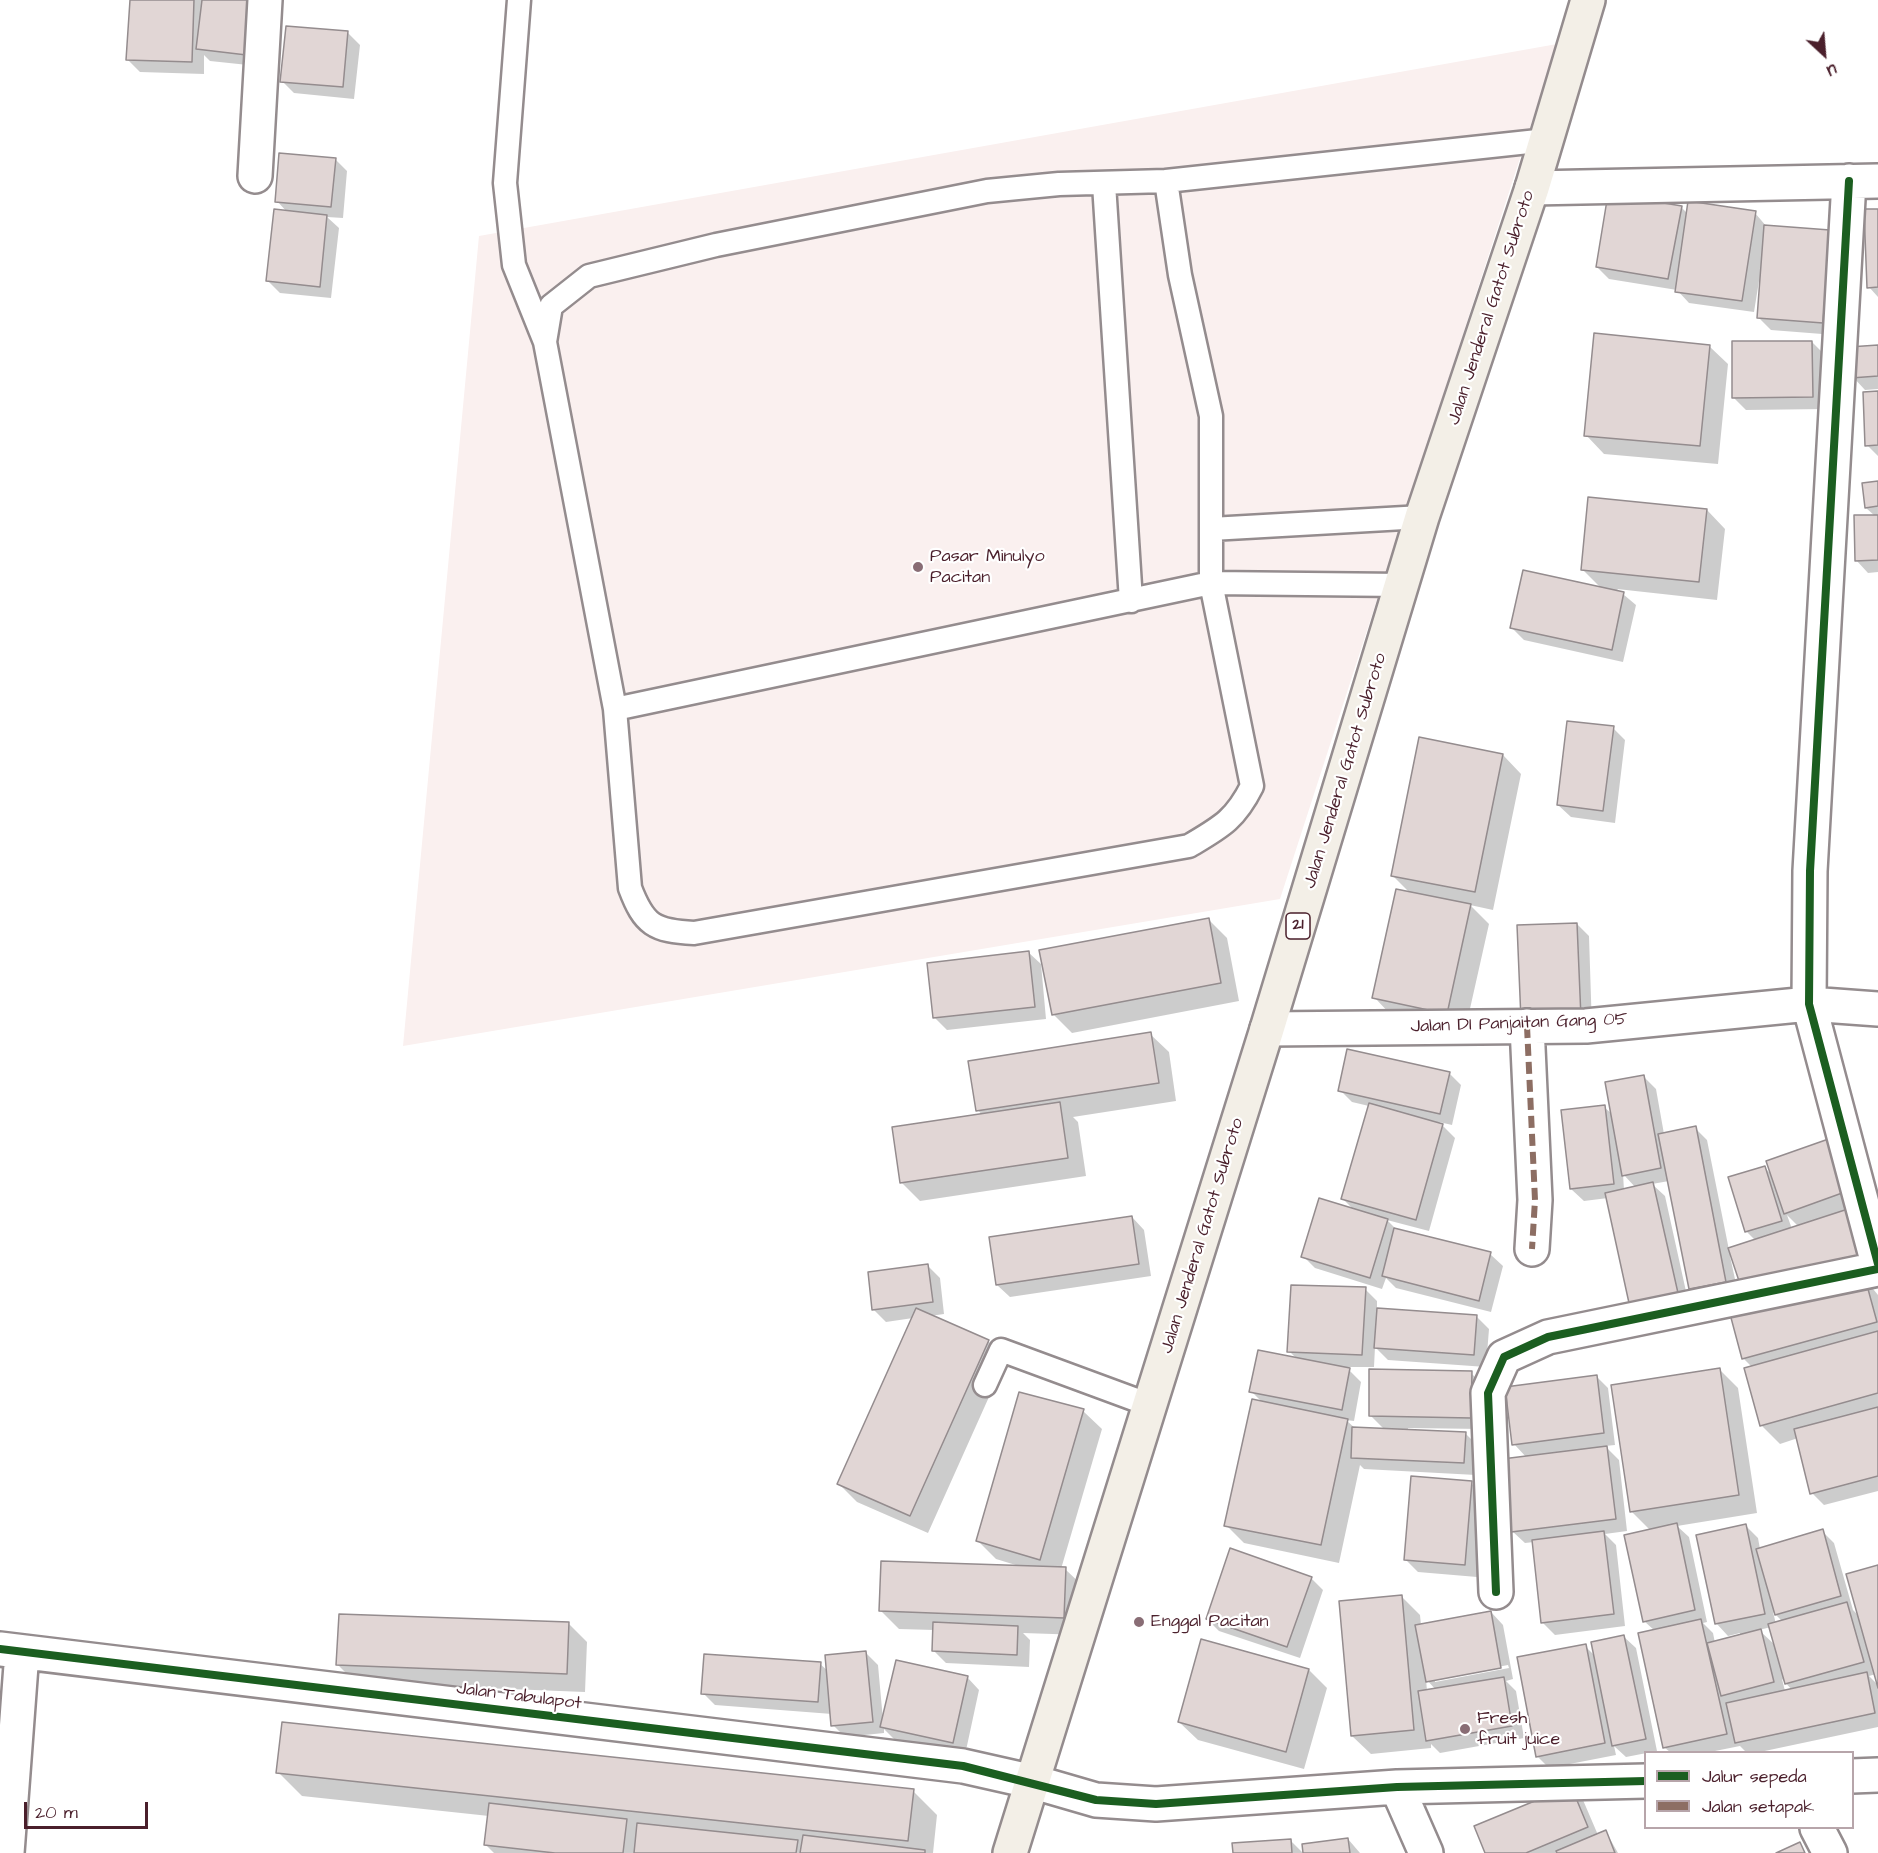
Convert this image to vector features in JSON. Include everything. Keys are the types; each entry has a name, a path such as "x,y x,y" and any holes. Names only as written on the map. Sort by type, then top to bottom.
{"highway":[{"name":"Jalan Jenderal Gatot Subroto","path":"1010,1853 1267,1029 1422,517 1532,188 1588,0"}],"street":[{"path":"255,176 264,0"},
{"path":"1532,188 1863,181 1810,871 1809,1004 1878,1264"},
{"name":"Jalan DI Panjaitan Gang 05","path":"1267,1029 1586,1026 1809,1004 1878,1009"},
{"path":"1527,1026 1535,1200 1532,1249"},
{"path":"1496,1592 1488,1393 1504,1357 1548,1337 1878,1269"},
{"path":"7,1853 11,1650"},
{"name":"Jalan Tabulapot","path":"11,1650 963,1766 1034,1782 1096,1800 1156,1804 1397,1787 1644,1781"},
{"path":"1854,1776 1878,1775"},
{"path":"1397,1787 1426,1853"},
{"path":"1818,1829 1830,1853"}],"lane":[{"path":"519,0 505,183 514,265 545,342 615,709 630,888 639,909 649,924 672,932 694,933 1189,846 1222,826 1240,810 1252,786 1211,583 1211,416 1180,275 1166,181"},
{"path":"545,342 551,306 589,276 716,244 987,191 1059,184 1166,181 1547,140"},
{"path":"1104,184 1131,601"},
{"path":"1211,529 1422,517"},
{"path":"615,709 1211,583 1403,585"},
{"path":"985,1385 1001,1350 1150,1406"}],"shaded area":[{"name":"Pasar Minulyo Pacitan","path":"1557,44 1280,899 403,1046 479,236"}],"building":[{"path":"130,0 194,0 192,62 126,60"},
{"path":"202,0 262,0 255,56 196,49"},
{"path":"286,26 348,31 343,87 280,82"},
{"path":"279,153 336,158 331,207 275,202"},
{"path":"1608,194 1682,206 1668,279 1596,267"},
{"path":"1688,201 1756,211 1742,301 1675,292"},
{"path":"274,209 327,215 320,287 266,281"},
{"path":"1864,209 1878,209 1878,287 1867,288"},
{"path":"1764,225 1830,230 1823,323 1757,318"},
{"path":"1594,333 1710,345 1700,446 1584,436"},
{"path":"1732,341 1812,341 1813,397 1732,398"},
{"path":"1878,345 1878,376 1851,378 1849,347"},
{"path":"1878,391 1878,445 1865,446 1863,392"},
{"path":"1878,481 1878,506 1865,508 1862,483"},
{"path":"1588,497 1707,509 1699,582 1581,570"},
{"path":"1854,515 1878,515 1878,560 1855,561"},
{"path":"1523,570 1624,592 1612,650 1510,628"},
{"path":"1567,721 1614,726 1603,811 1557,805"},
{"path":"1419,737 1503,754 1475,892 1391,876"},
{"path":"1396,889 1471,904 1447,1014 1372,998"},
{"path":"1209,918 1221,983 1052,1015 1039,950"},
{"path":"1577,923 1581,1018 1521,1020 1517,925"},
{"path":"1029,951 1035,1007 933,1018 927,963"},
{"path":"1151,1032 1159,1083 976,1111 968,1061"},
{"path":"1347,1049 1450,1072 1440,1114 1338,1091"},
{"path":"1644,1075 1661,1168 1622,1176 1605,1082"},
{"path":"1060,1102 1068,1158 900,1183 892,1127"},
{"path":"1369,1103 1443,1124 1416,1220 1341,1199"},
{"path":"1605,1105 1614,1184 1570,1189 1561,1110"},
{"path":"1696,1126 1726,1282 1689,1289 1658,1134"},
{"path":"1837,1136 1856,1188 1784,1214 1766,1161"},
{"path":"1765,1166 1782,1221 1745,1232 1728,1177"},
{"path":"1653,1182 1678,1293 1629,1303 1605,1193"},
{"path":"1319,1198 1388,1219 1370,1278 1301,1257"},
{"path":"1851,1208 1866,1254 1743,1293 1728,1248"},
{"path":"1132,1216 1139,1264 996,1285 989,1237"},
{"path":"1394,1228 1491,1252 1479,1301 1382,1276"},
{"path":"928,1264 933,1302 872,1310 868,1272"},
{"path":"1865,1278 1877,1322 1742,1359 1730,1314"},
{"path":"1291,1285 1366,1287 1362,1355 1287,1352"},
{"path":"916,1308 989,1340 910,1516 837,1484"},
{"path":"1377,1308 1477,1315 1474,1355 1374,1348"},
{"path":"1878,1331 1878,1393 1760,1426 1744,1368"},
{"path":"1258,1350 1350,1368 1342,1410 1249,1392"},
{"path":"1720,1368 1739,1495 1630,1512 1611,1385"},
{"path":"1369,1369 1472,1371 1471,1418 1369,1416"},
{"path":"1597,1375 1604,1433 1512,1445 1505,1387"},
{"path":"1019,1392 1084,1409 1040,1560 976,1541"},
{"path":"1252,1399 1348,1419 1321,1545 1224,1526"},
{"path":"1878,1407 1878,1476 1810,1494 1794,1429"},
{"path":"1352,1427 1466,1432 1464,1463 1351,1458"},
{"path":"1607,1446 1616,1519 1511,1532 1502,1459"},
{"path":"1411,1476 1472,1481 1465,1565 1404,1560"},
{"path":"1677,1523 1695,1610 1643,1622 1624,1535"},
{"path":"1746,1524 1765,1614 1715,1624 1696,1535"},
{"path":"1823,1529 1841,1596 1775,1615 1756,1549"},
{"path":"1604,1531 1614,1614 1541,1623 1532,1540"},
{"path":"1230,1548 1312,1577 1287,1647 1206,1619"},
{"path":"881,1561 1066,1567 1064,1618 879,1611"},
{"path":"1878,1565 1878,1688 1846,1574"},
{"path":"1402,1595 1414,1730 1351,1736 1339,1601"},
{"path":"1847,1602 1864,1662 1785,1684 1768,1624"},
{"path":"1491,1611 1501,1668 1426,1682 1415,1625"},
{"path":"339,1614 569,1622 567,1674 336,1665"},
{"path":"1701,1619 1727,1734 1663,1748 1638,1633"},
{"path":"933,1622 1018,1626 1017,1655 932,1651"},
{"path":"1761,1629 1774,1682 1721,1696 1707,1643"},
{"path":"1624,1635 1646,1739 1612,1746 1591,1642"},
{"path":"1201,1639 1309,1669 1286,1752 1178,1722"},
{"path":"1586,1644 1605,1743 1536,1757 1517,1657"},
{"path":"866,1651 873,1722 831,1726 825,1655"},
{"path":"704,1654 821,1662 818,1702 701,1694"},
{"path":"896,1660 968,1676 953,1743 880,1727"},
{"path":"1867,1672 1875,1713 1735,1743 1726,1703"},
{"path":"1504,1677 1512,1726 1426,1741 1418,1691"},
{"path":"282,1722 914,1789 908,1841 276,1773"},
{"path":"1571,1786 1588,1827 1526,1853 1485,1853 1474,1826"},
{"path":"489,1803 627,1819 623,1853 555,1853 484,1845"},
{"path":"637,1823 798,1840 796,1853 634,1853"},
{"path":"1606,1830 1615,1853 1557,1853 1556,1851"},
{"path":"803,1835 925,1850 925,1853 800,1853"},
{"path":"1348,1838 1350,1853 1303,1853 1302,1844"},
{"path":"1291,1839 1292,1853 1233,1853 1232,1843"},
{"path":"1800,1842 1805,1853 1776,1853"}],"marked path":[{"path":"1527,1026 1535,1200 1532,1249"}],"cycle path":[{"path":"1849,181 1810,871 1809,1004 1878,1264"},
{"path":"1496,1592 1488,1393 1504,1357 1548,1337 1878,1269"},
{"path":"0,1649 963,1766 1096,1800 1156,1804 1397,1787 1644,1781"}],"place":[{"name":"Pasar Minulyo Pacitan","path":"918,567"},
{"name":"Enggal Pacitan","path":"1139,1622"},
{"name":"Fresh fruit juice","path":"1465,1729"}]}
